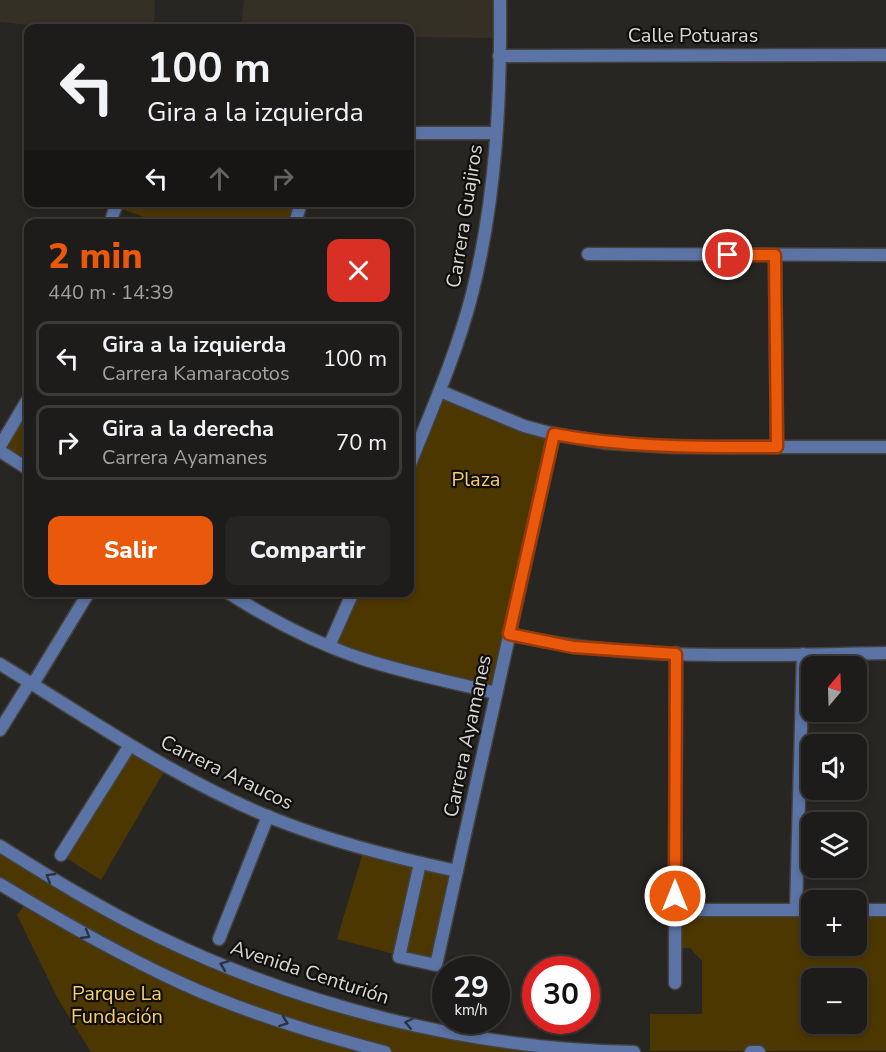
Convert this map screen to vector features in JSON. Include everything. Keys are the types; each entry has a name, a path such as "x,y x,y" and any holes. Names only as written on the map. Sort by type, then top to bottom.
{"street":[{"name":"Carrera Guajiros","path":"414,454 463,327 477,272 486,223 496,133 500,0"},
{"name":"Calle Potuaras","path":"499,56 886,55"},
{"path":"414,133 496,133"},
{"path":"588,254 886,255"},
{"path":"775,255 777,447"},
{"path":"440,391 498,416 554,434 599,442 637,445 886,447"},
{"path":"0,446 24,406"},
{"name":"Carrera Ayamanes","path":"420,863 399,957 436,966 554,434"},
{"path":"0,451 24,466"},
{"path":"0,730 86,597"},
{"path":"235,597 294,630 329,646 395,669 496,693"},
{"path":"329,646 351,597"},
{"path":"509,634 573,647 676,654 886,653"},
{"path":"675,983 676,654"},
{"path":"796,910 804,654"},
{"name":"Carrera Araucos","path":"0,664 130,745 206,788 268,816 357,847 457,871"},
{"path":"61,855 130,745"},
{"path":"219,939 268,816"},
{"name":"Avenida Centurión","path":"0,846 113,914 200,956 297,992 392,1020 477,1036 580,1050 634,1052"},
{"path":"0,886 107,947 183,984 307,1031 385,1052"},
{"path":"675,910 801,910"},
{"path":"867,910 886,910"},
{"path":"751,1052 759,1052"}],"shaded area":[{"path":"0,0 155,0 154,24 24,24 0,22"},
{"path":"244,0 500,0 500,38 414,37 414,24 241,24"}],"green space":[{"path":"116,207 300,207 296,219 150,219"},
{"name":"Plaza","path":"440,391 554,434 496,693 329,646 351,597 414,597 414,454"},
{"path":"24,406 24,466 0,451"},
{"path":"131,747 166,768 101,880 63,856"},
{"name":"Parque La Fundación","path":"0,846 49,876 237,970 432,1028 432,1034 482,1034 634,1052 91,1052 58,999 17,915 28,901 0,888"},
{"path":"364,849 457,871 438,956 432,956 432,964 337,939"},
{"path":"801,911 801,956 867,956 867,912 886,912 886,1051 650,1051 650,1014 702,1014 702,961 690,948 676,948 676,912"}],"route":[{"path":"675,896 676,654 573,647 509,634 554,434 583,440 637,445 777,447 775,255 728,255"}]}
